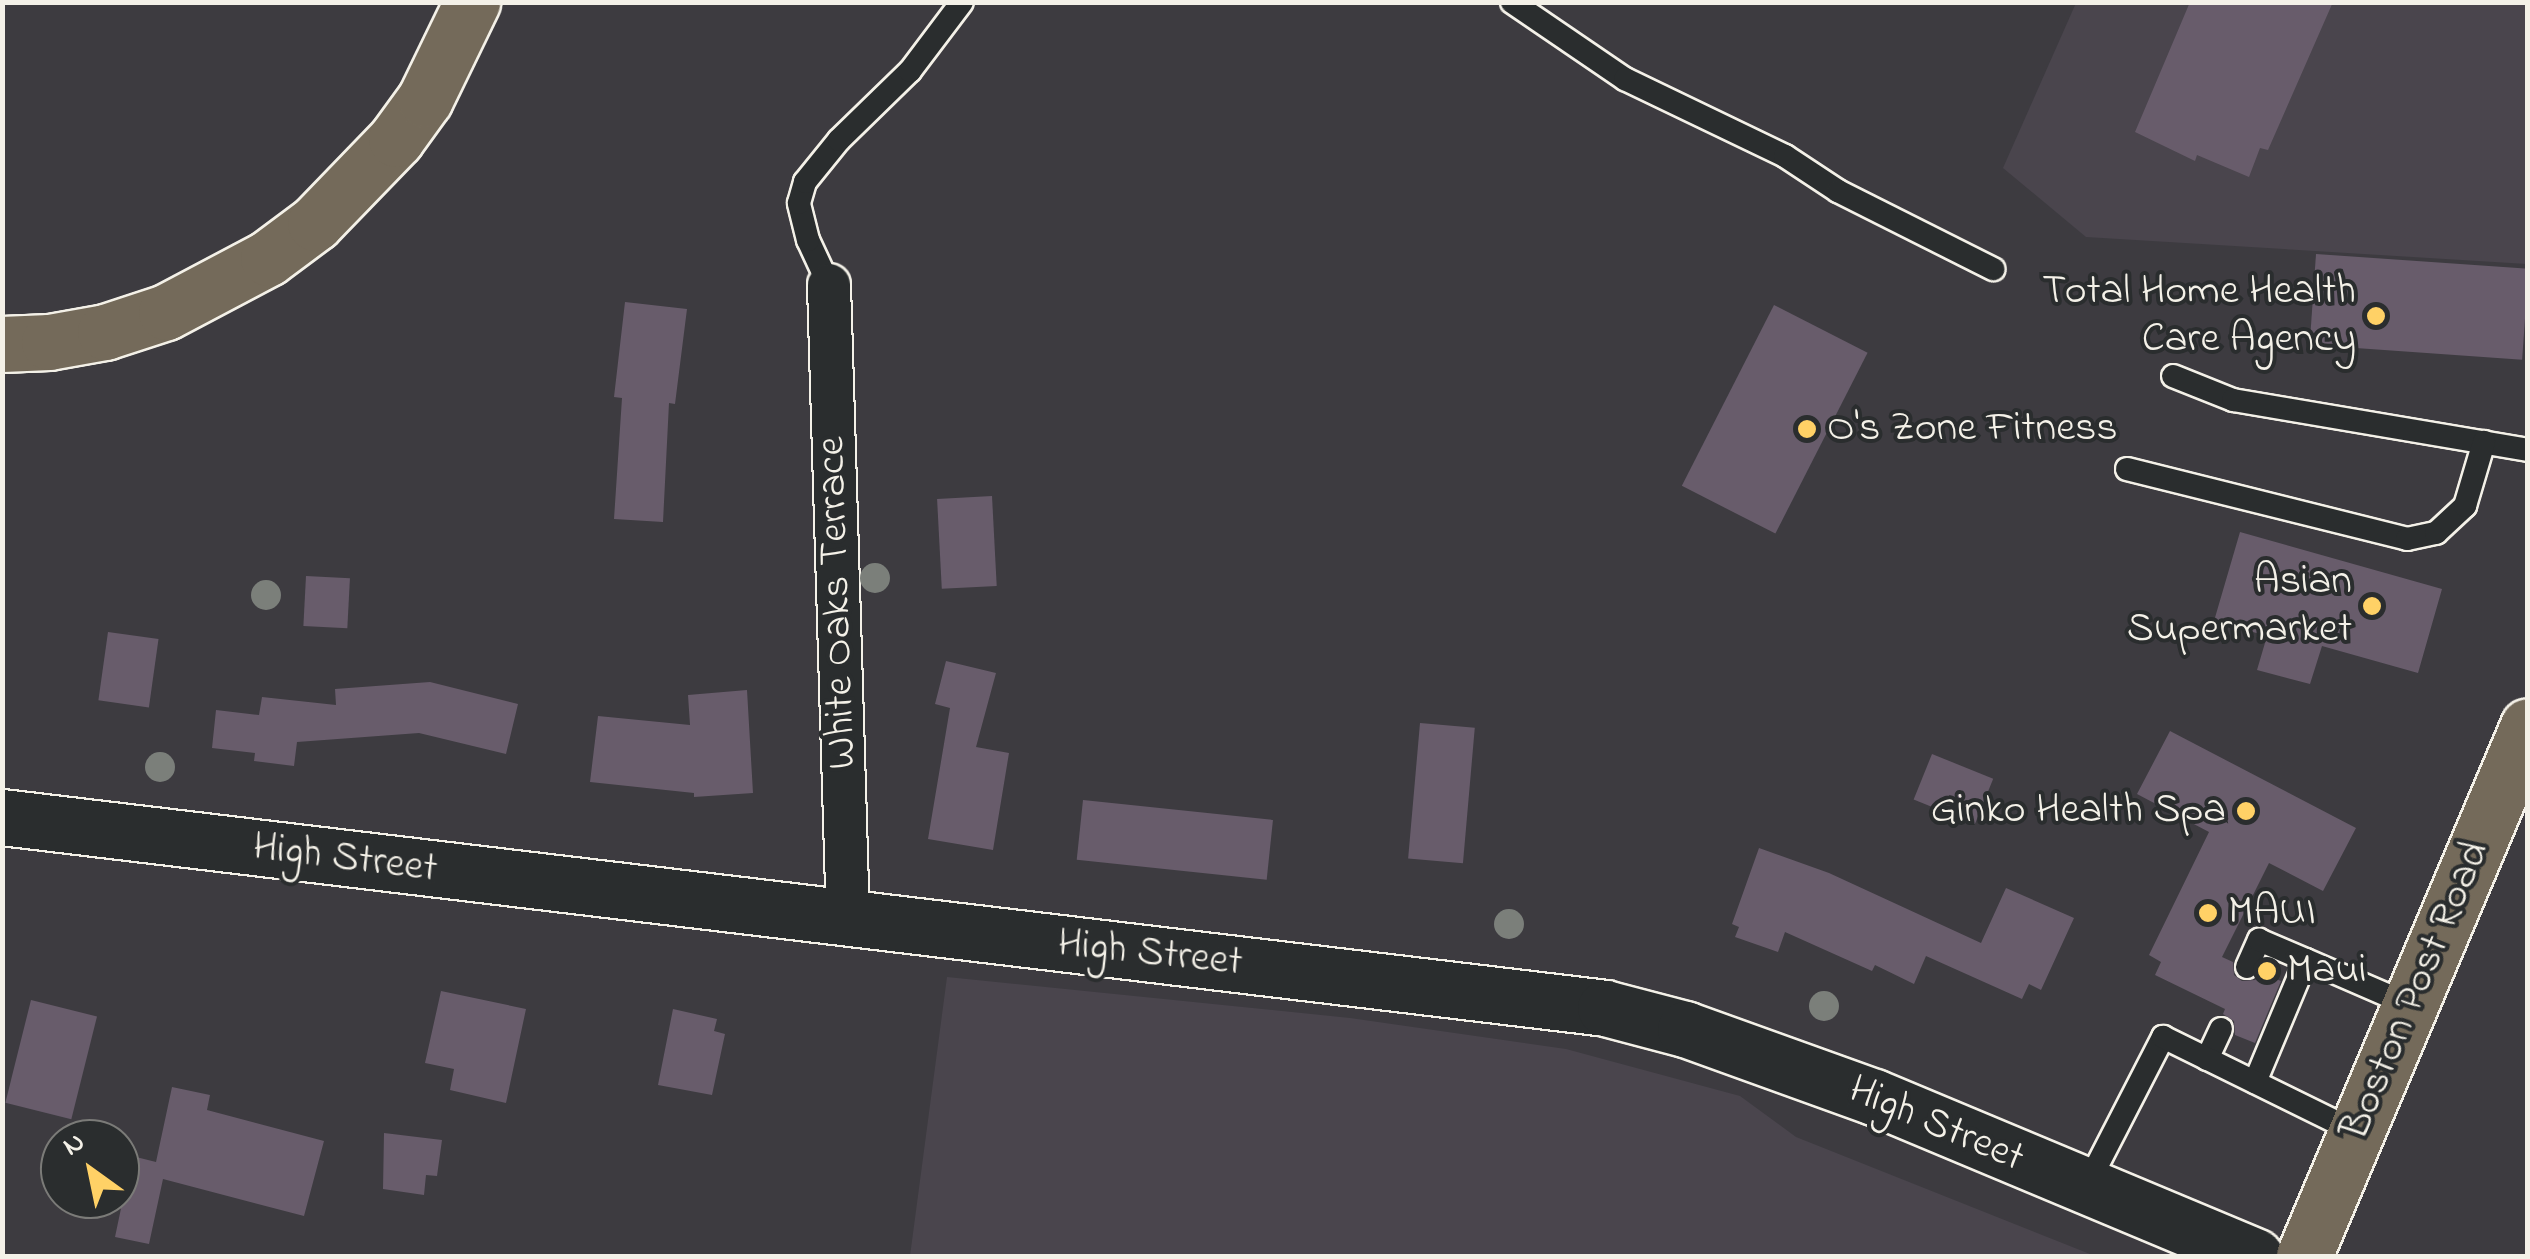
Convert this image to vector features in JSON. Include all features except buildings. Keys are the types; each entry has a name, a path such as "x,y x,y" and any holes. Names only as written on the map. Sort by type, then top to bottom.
{"main road":[{"path":"2,344 49,342 105,332 166,312 268,258 315,223 396,139 426,100 472,2"},
{"name":"Boston Post Road","path":"2304,1256 2528,726"},
{"name":"High Street","path":"2,817 1605,1008 1771,1058 2255,1256"}],"street":[{"name":"White Oaks Terrace","path":"829,285 848,920"}],"lane":[{"path":"829,285 808,240 799,203 805,182 839,140 910,71 962,2"},
{"path":"1512,2 1625,79 1785,156 1838,191 1993,269"},
{"path":"2174,376 2233,400 2528,450"},
{"path":"2126,469 2407,539 2436,533 2465,506 2484,442"},
{"path":"2247,967 2259,940 2410,1005"},
{"path":"2256,1082 2306,960"},
{"path":"2207,1059 2221,1029"},
{"path":"2086,1187 2163,1037 2356,1132"}],"shaded area":[{"path":"2076,3 2527,3 2527,264 2086,237 2003,168"},
{"path":"947,977 1350,1018 1566,1049 1740,1096 1796,1137 2095,1256 910,1256"}],"place":[{"name":"Total Home Health Care Agency","path":"2376,316"},
{"name":"O's Zone Fitness","path":"1807,429"},
{"name":"Asian Supermarket","path":"2372,606"},
{"name":"Ginko Health Spa","path":"2246,811"},
{"name":"MAUI","path":"2208,913"},
{"name":"Maui","path":"2267,971"}]}
